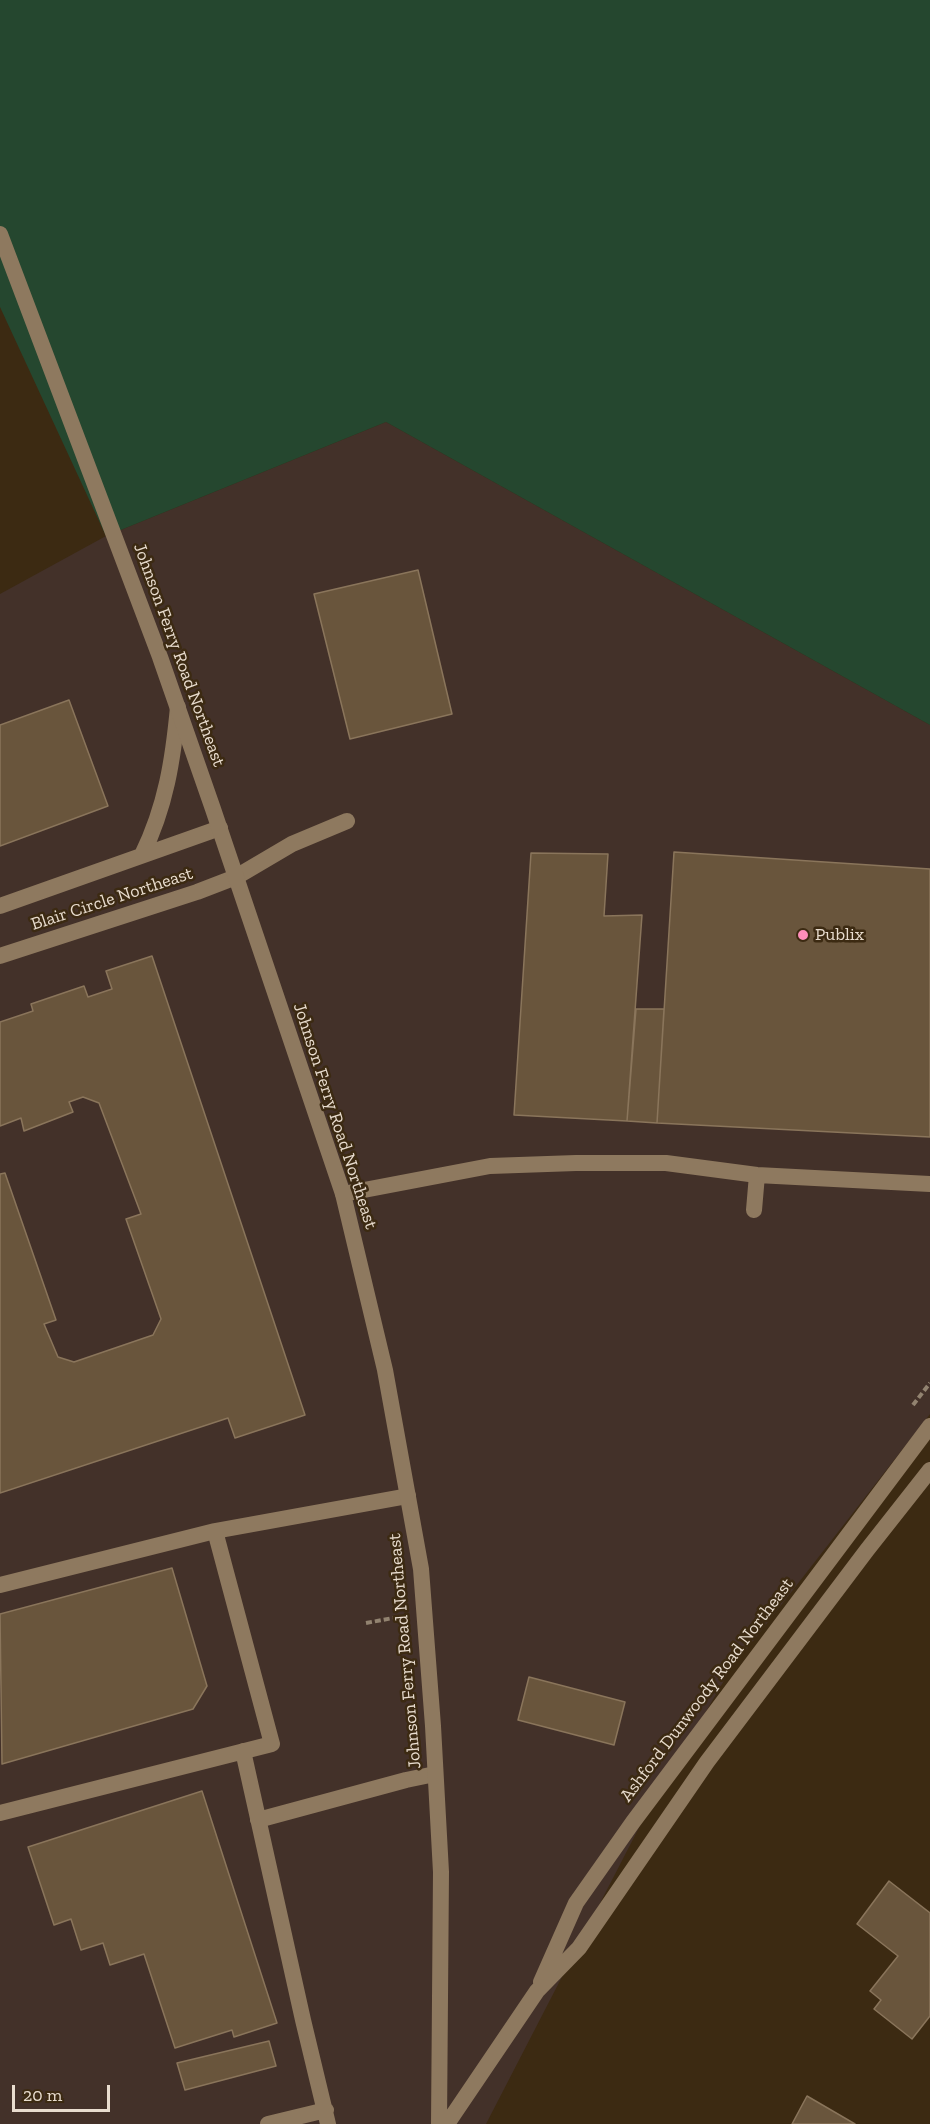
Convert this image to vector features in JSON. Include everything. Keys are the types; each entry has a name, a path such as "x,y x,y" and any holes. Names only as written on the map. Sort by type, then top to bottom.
{"main road":[{"name":"Johnson Ferry Road Northeast","path":"0,234 178,706 220,828 343,1194 385,1370 421,1569 434,1726 441,1872 439,2124"},
{"name":"Blair Circle Northeast","path":"142,855 153,832 164,799 178,706"},
{"name":"Blair Circle Northeast","path":"0,956 197,892 236,877 292,844 347,821"},
{"name":"Blair Circle Northeast","path":"0,906 220,828"},
{"path":"343,1194 490,1166 666,1163 757,1175 930,1184"},
{"path":"754,1210 757,1175"},
{"name":"Ashford Dunwoody Road Northeast","path":"447,2124 537,1991 576,1903 633,1822 930,1426"},
{"name":"Ashford Dunwoody Road Northeast","path":"537,1991 579,1948 707,1762 930,1470"},
{"path":"0,1585 215,1531 408,1496"},
{"path":"0,1813 272,1744 215,1531"},
{"path":"243,1751 327,2117 268,2124"},
{"path":"258,1820 435,1774"}],"path":[{"path":"366,1623 393,1618"}],"shaded area":[{"path":"386,422 930,725 930,1414 729,1672 644,1818 486,2124 0,2124 0,594 106,536"}],"green space":[{"path":"0,0 930,0 930,725 386,422 106,536 0,307"}],"building":[{"path":"418,570 452,714 350,739 314,594"},
{"path":"69,700 108,806 0,846 0,725"},
{"path":"674,852 930,869 930,1137 657,1123"},
{"path":"531,853 608,854 604,916 642,915 627,1121 514,1115"},
{"path":"152,956 305,1415 235,1438 228,1418 0,1493 0,1174 5,1173 56,1320 44,1324 58,1357 74,1362 153,1335 161,1319 126,1219 141,1214 99,1103 83,1097 69,1102 73,1112 24,1131 21,1118 0,1126 0,1022 33,1011 31,1004 84,986 88,997 112,989 106,971"},
{"path":"636,1009 664,1009 657,1123 627,1121"},
{"path":"172,1568 207,1686 193,1709 2,1764 0,1614"},
{"path":"529,1677 625,1702 614,1745 518,1720"},
{"path":"202,1791 277,2023 234,2037 232,2030 175,2048 144,1954 110,1965 103,1943 81,1950 71,1919 54,1925 28,1847"},
{"path":"889,1881 930,1913 930,2016 912,2039 874,2009 881,2000 870,1991 898,1956 857,1924"},
{"path":"269,2041 276,2066 185,2090 177,2063"},
{"path":"807,2096 855,2124 792,2124"}],"place":[{"name":"Publix","path":"803,935"}]}
